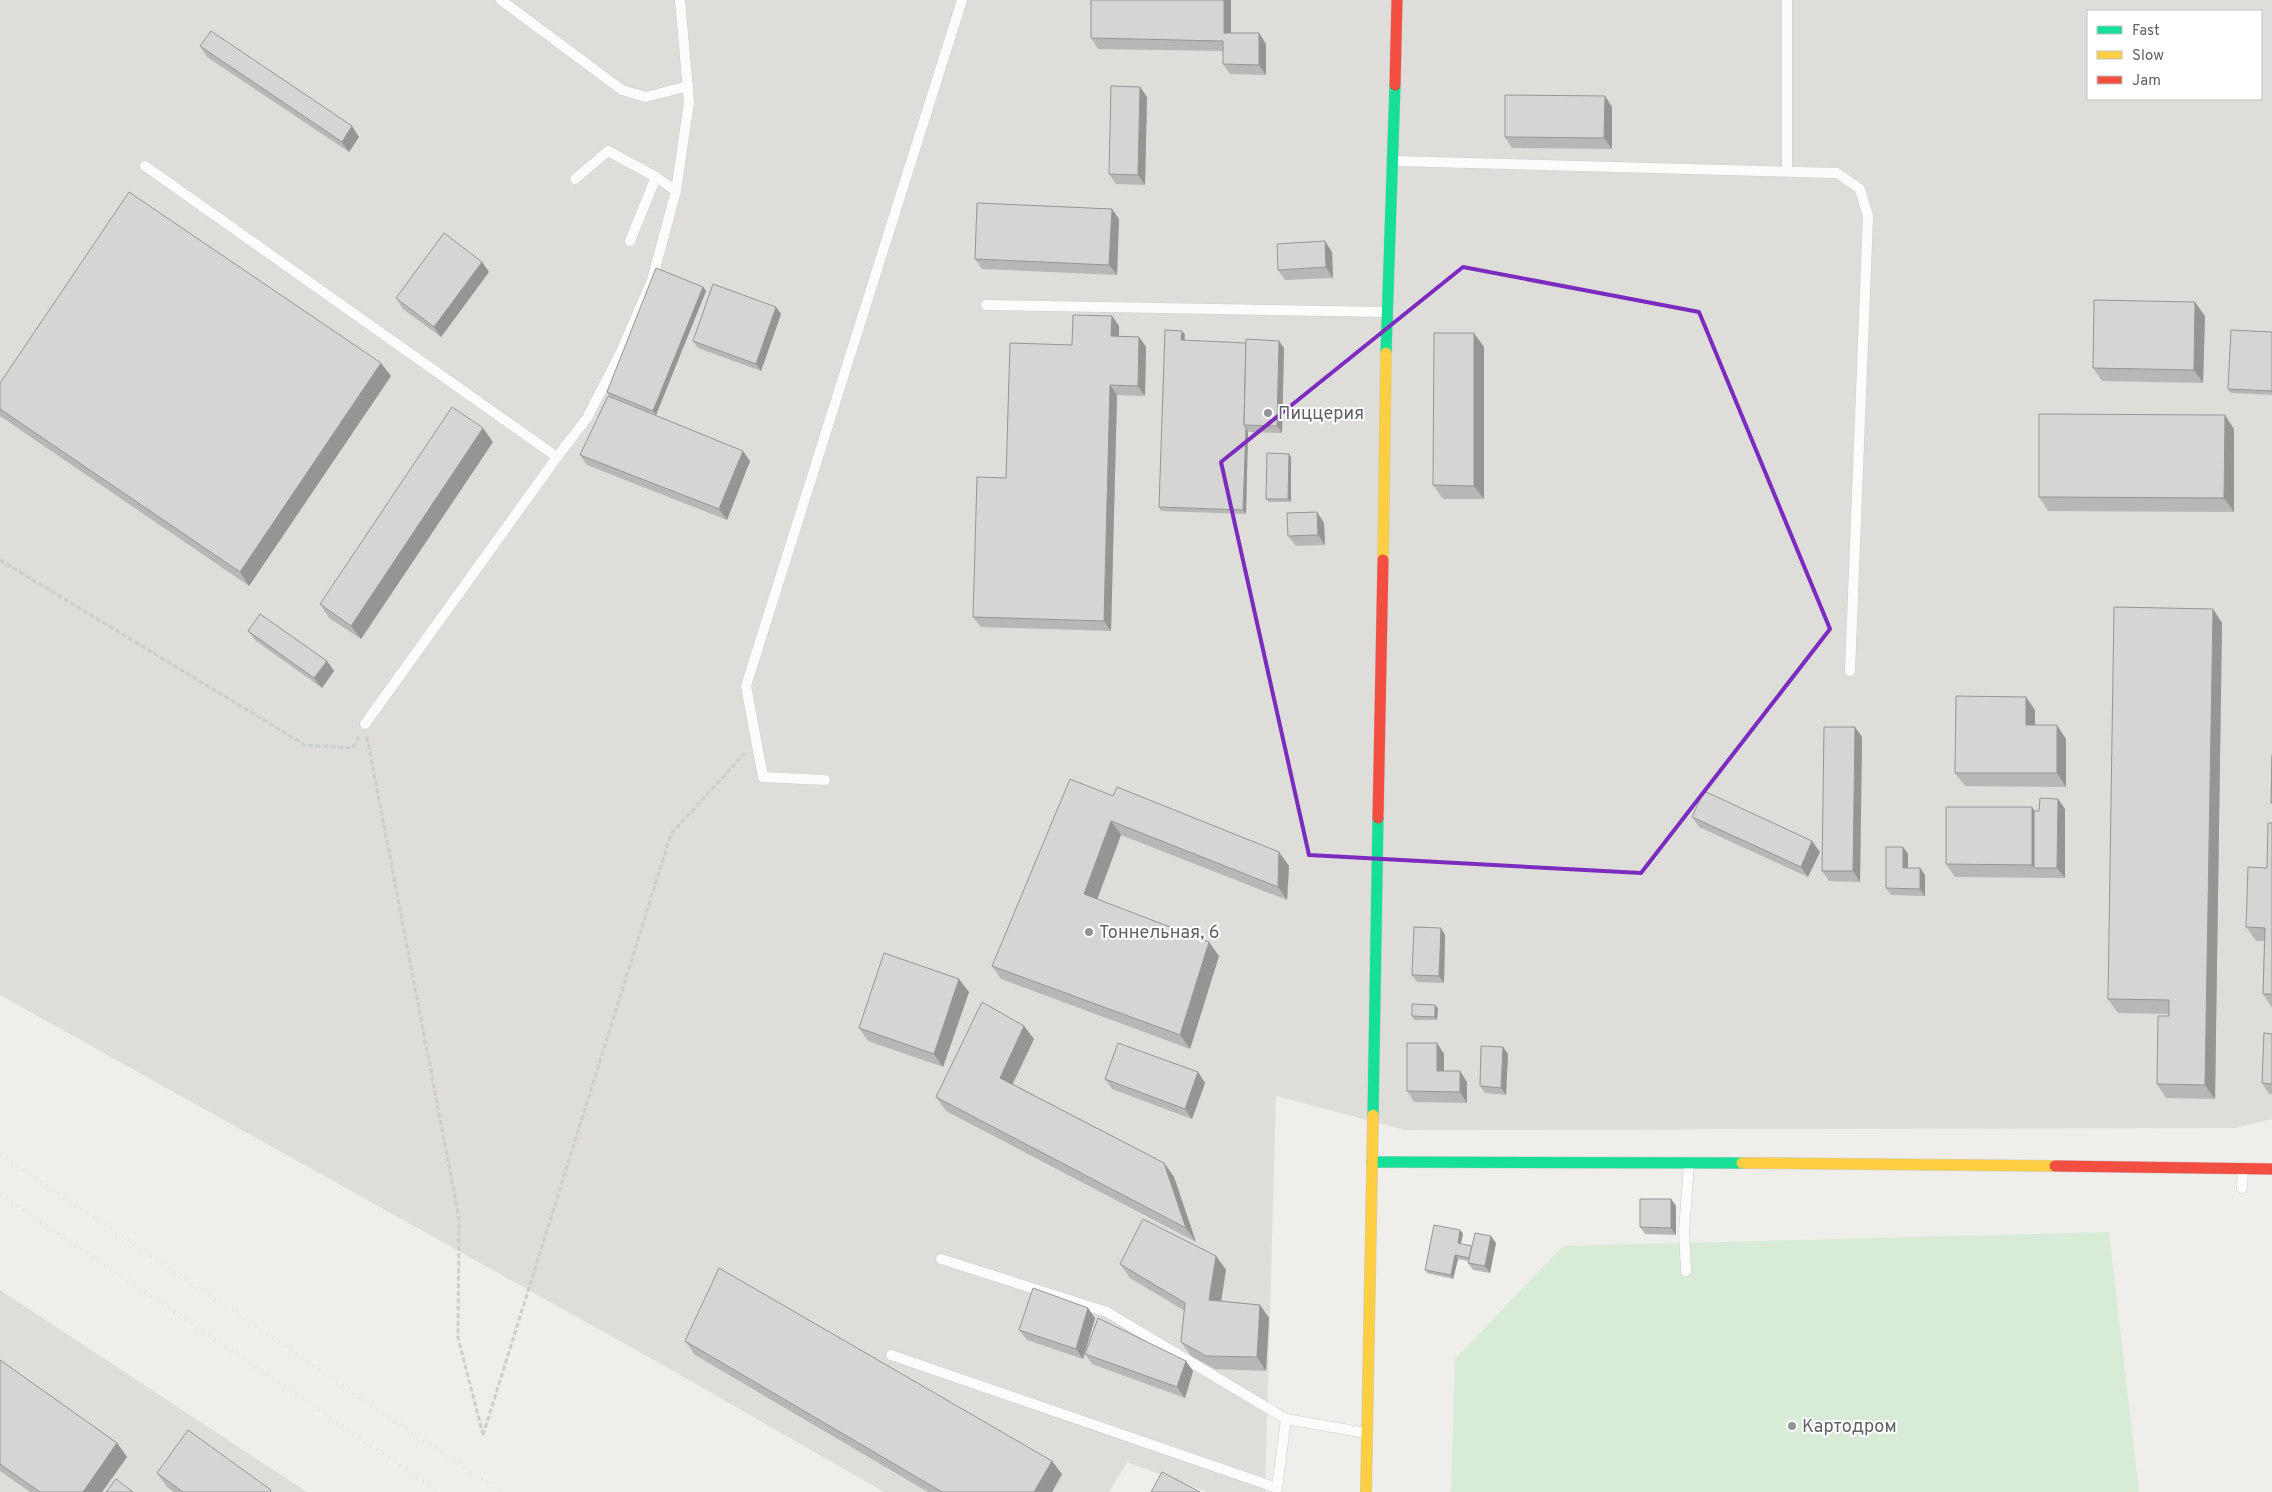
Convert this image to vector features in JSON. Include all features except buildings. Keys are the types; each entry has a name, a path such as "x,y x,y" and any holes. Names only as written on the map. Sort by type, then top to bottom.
{"main road":[{"path":"1366,1492 1387,312 1397,0"},
{"path":"1372,1162 1836,1163 2272,1169"}],"lane":[{"path":"501,0 622,90 646,97 688,86"},
{"path":"365,724 587,418 620,352 652,280 676,191 689,102 680,0"},
{"path":"825,780 763,777 746,686 962,0"},
{"path":"1787,0 1788,171"},
{"path":"575,179 608,151 656,177 676,191"},
{"path":"1393,161 1837,173 1860,189 1868,216 1850,671"},
{"path":"145,166 557,457"},
{"path":"630,241 656,177"},
{"path":"986,305 1387,312"},
{"path":"1686,1271 1684,1231 1689,1163"},
{"path":"2242,1188 2243,1169"},
{"path":"941,1259 1107,1312 1286,1420 1367,1433"},
{"path":"891,1355 1277,1488 1286,1420"}],"path":[{"path":"0,560 305,745 353,748 365,724"},
{"path":"365,724 459,1218 458,1338 483,1435 671,834 756,741"}],"highlighted area":[{"path":"1463,267 1699,312 1830,629 1641,873 1309,855 1221,462"}],"shaded area":[{"path":"0,0 2272,0 2272,1119 2235,1128 1405,1130 1276,1096 1265,1492 1207,1492 1127,1462 1109,1492 884,1492 661,1364 0,995"},
{"path":"0,1290 307,1492 0,1492"}],"green space":[{"name":"Картодром","path":"2109,1232 2139,1492 1451,1492 1455,1359 1563,1246"}],"railway":[{"path":"0,1154 500,1492"},
{"path":"0,1194 440,1492"}],"traffic: fast":[{"path":"1386,353 1395,85"},
{"path":"1373,1115 1378,818"},
{"path":"1372,1162 1742,1163"}],"traffic: slow":[{"path":"1383,560 1386,353"},
{"path":"1366,1492 1373,1115"},
{"path":"1742,1163 2055,1166"}],"traffic: jam":[{"path":"1395,85 1397,0"},
{"path":"1378,818 1383,560"},
{"path":"2055,1166 2272,1169"}],"place":[{"name":"Пиццерия","path":"1268,413"},
{"name":"Тоннельная, 6","path":"1089,932"},
{"name":"Картодром","path":"1792,1426"}]}
